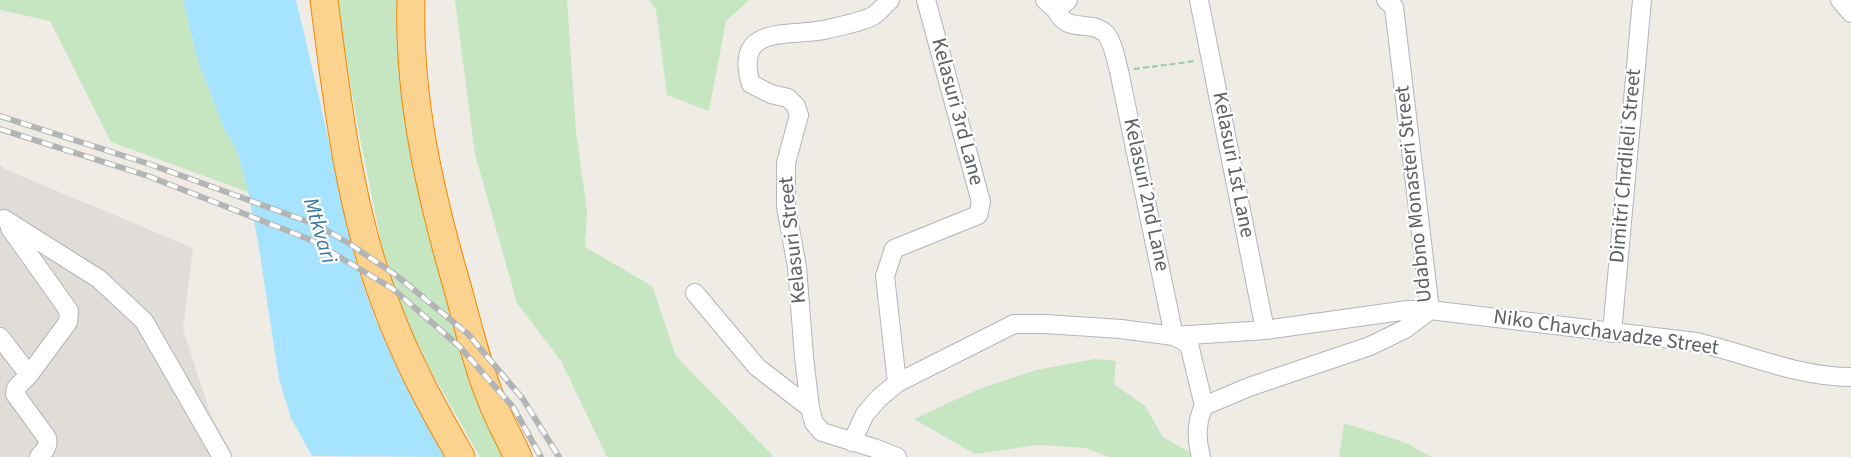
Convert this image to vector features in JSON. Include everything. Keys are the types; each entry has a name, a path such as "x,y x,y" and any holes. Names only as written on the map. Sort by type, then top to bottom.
{"highway":[{"path":"324,0 338,106 366,241 384,302 419,385 461,457"},
{"path":"411,0 410,34 413,78 425,152 444,242 492,402 518,457"}],"street":[{"name":"Kelasuri Street","path":"852,442 822,432 814,423 810,408 798,267 786,207 786,163 799,115 796,106 788,98 771,94 751,84 747,70 750,53 757,42 772,35 825,30 873,16 890,0"},
{"name":"Kelasuri 3rd Lane","path":"897,383 885,276 894,249 978,215 981,202 926,0"},
{"name":"Kelasuri 1st Lane","path":"1199,0 1265,330"},
{"name":"Udabno Monasteri Street","path":"1204,406 1249,387 1370,346 1406,329 1430,310 1394,8 1386,0"},
{"name":"Dimitri Chrdileli Street","path":"1612,333 1642,0"},
{"path":"1840,0 1851,13"},
{"name":"Kelasuri 2nd Lane","path":"1057,3 1061,20 1068,24 1086,26 1108,36 1119,71 1174,336 1189,344 1204,406"},
{"path":"2,217 69,311 70,316 29,375 16,388 15,394 47,438 47,448 39,457"},
{"path":"2,217 99,279 144,321 222,457"},
{"path":"695,293 757,367 810,408"},
{"name":"Niko Chavchavadze Street","path":"852,442 865,414 897,383 1014,324 1121,329 1174,336 1265,330 1408,310 1430,310 1696,342 1791,369 1827,377 1851,377"},
{"path":"0,337 29,375"},
{"path":"1201,457 1198,445 1198,419 1204,406"},
{"path":"852,442 874,447 897,457"}],"path":[{"path":"1119,71 1211,60"}],"shaded area":[{"path":"0,165 7,170 193,248 183,329 211,415 234,457 0,457"}],"green space":[{"path":"0,0 183,0 197,58 223,126 238,154 248,192 111,142 50,21 0,10"},
{"path":"336,0 398,0 401,90 423,209 506,457 480,457 408,331 383,252"},
{"path":"455,0 567,0 576,132 587,211 585,247 652,286 676,356 774,457 607,457 561,361 517,303 475,154"},
{"path":"649,0 749,0 726,21 709,111 667,95 656,10"},
{"path":"1095,359 1116,361 1114,384 1145,406 1163,437 1198,457 1108,457 1086,448 1038,445 975,454 914,419 979,389 1036,370"},
{"path":"1344,423 1404,442 1432,457 1339,457"}],"water":[{"name":"Mtkvari","path":"183,0 296,0 349,236 364,288 390,353 444,457 312,456 291,418 279,379 258,241 238,154 223,126 197,58"}],"railway":[{"path":"0,116 152,165 317,225 350,244 397,276 468,334 523,399 559,457"},
{"path":"0,129 148,176 311,240 393,289 459,346 513,407 541,457"}]}
